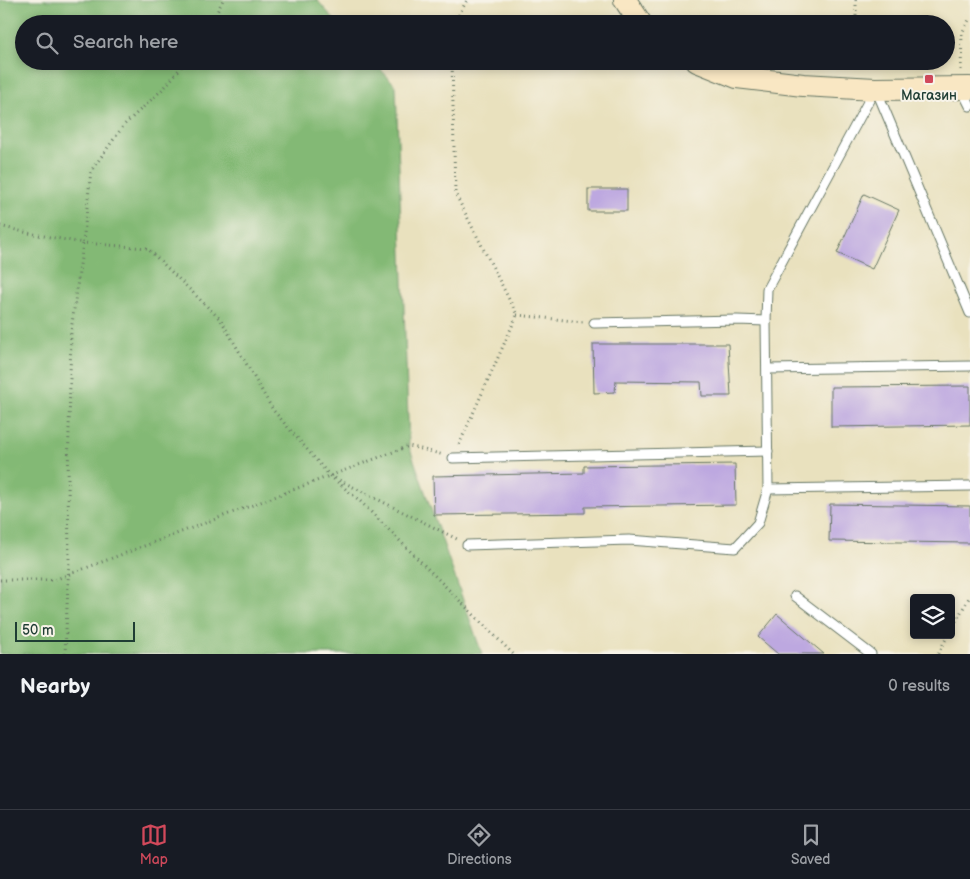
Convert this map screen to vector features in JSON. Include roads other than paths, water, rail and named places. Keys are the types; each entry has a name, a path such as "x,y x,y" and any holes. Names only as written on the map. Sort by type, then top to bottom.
{"street":[{"path":"625,0 635,15"},
{"path":"720,70 737,77 803,85 967,94"}],"lane":[{"path":"876,89 970,313"},
{"path":"467,545 629,540 735,548 758,523 768,489 767,288 876,89"},
{"path":"594,322 737,320 766,322"},
{"path":"768,369 970,366"},
{"path":"453,458 768,451"},
{"path":"768,489 970,486"},
{"path":"795,596 871,654"}],"place":[{"name":"Магазин","path":"929,79"}]}
